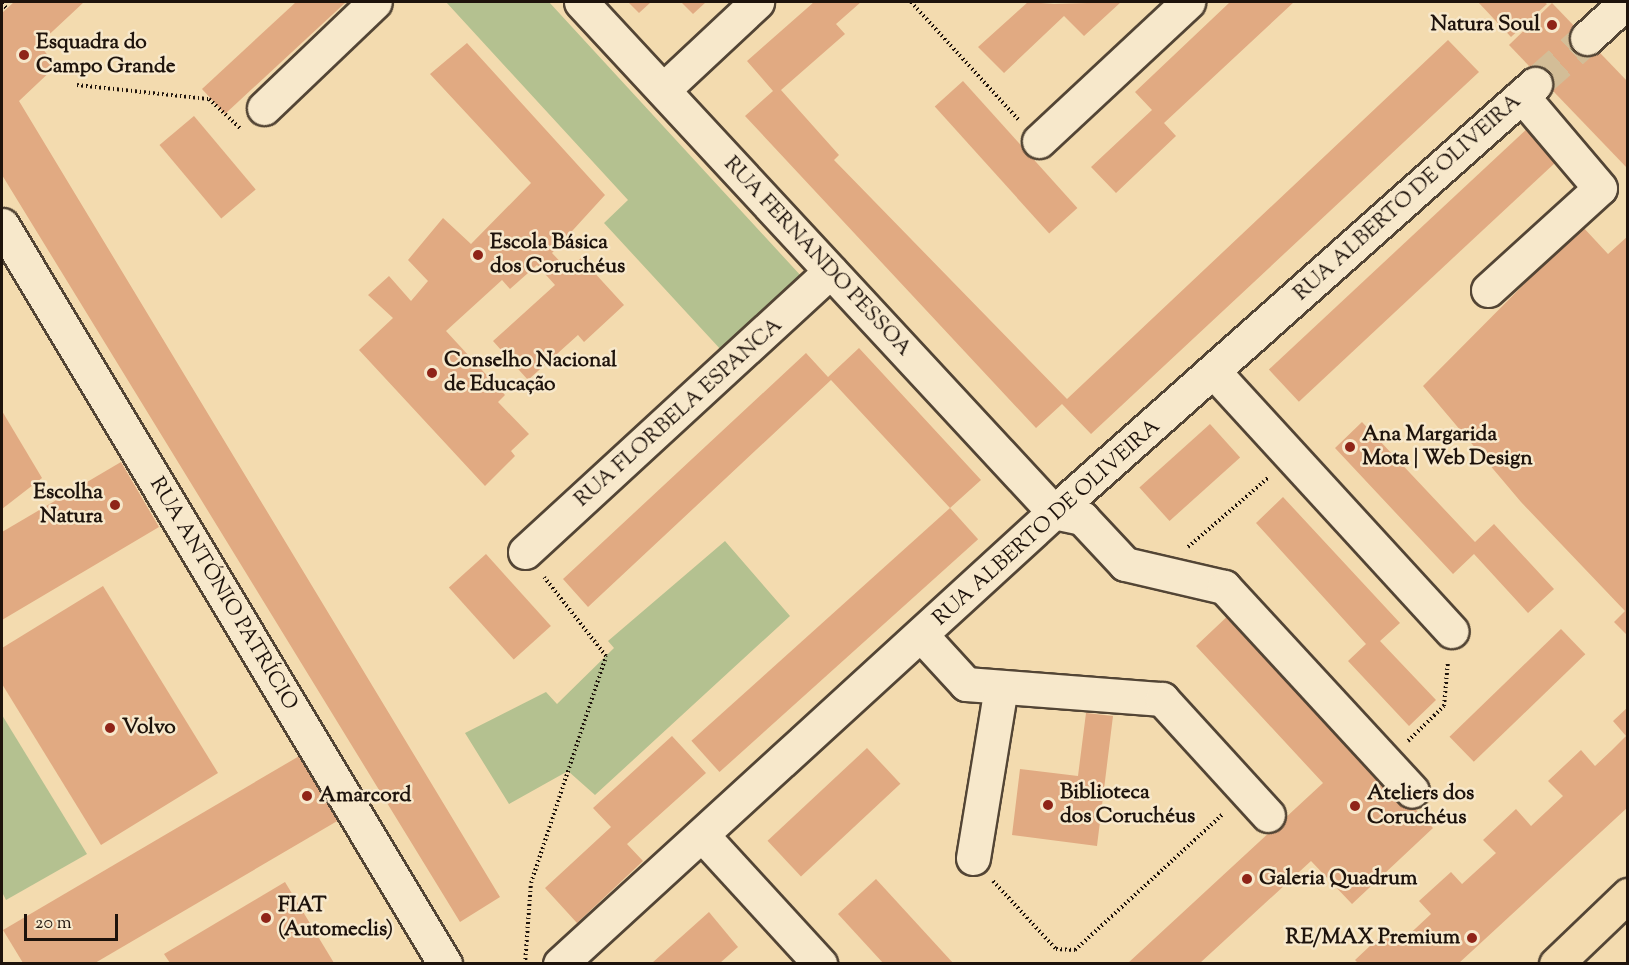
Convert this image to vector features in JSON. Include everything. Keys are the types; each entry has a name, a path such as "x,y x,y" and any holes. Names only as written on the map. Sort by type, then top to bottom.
{"main road":[{"path":"1556,963 1628,895"}],"street":[{"path":"264,108 375,2"},
{"name":"RUA FERNANDO PESSOA","path":"581,2 1054,512"},
{"path":"663,90 757,2"},
{"path":"1039,141 1188,2"},
{"path":"1587,38 1626,2"},
{"name":"RUA ALBERTO DE OLIVEIRA","path":"560,963 922,636 1054,512 1215,373 1529,90 1600,188 1488,290"},
{"name":"RUA ANTÓNIO PATRÍCIO","path":"2,225 445,963"},
{"name":"RUA FLORBELA ESPANCA","path":"525,552 831,271"},
{"path":"1215,373 1451,631"},
{"path":"1054,512 1082,518 1125,564 1224,587 1412,791"},
{"path":"922,636 966,684 1162,699 1257,803"},
{"path":"973,858 1001,687"},
{"path":"702,835 820,963"}],"path":[{"path":"911,2 1039,141"},
{"path":"2,3 7,9"},
{"path":"77,86 209,99 238,131 264,108"},
{"path":"1159,572 1292,457"},
{"path":"525,552 606,656 531,883 525,963"},
{"path":"1387,763 1444,706 1451,631"},
{"path":"973,858 1056,949 1075,950 1257,803"}],"green space":[{"path":"446,2 549,2 802,277 722,351 604,223 628,200"},
{"path":"725,541 790,616 595,795 568,771 509,804 465,733 546,692 557,704 614,648 608,641"},
{"path":"2,715 87,854 6,900 2,892"}],"building":[{"path":"14,2 84,2 39,44 56,66 19,101 500,897 460,922 2,175 2,13"},
{"path":"296,2 346,2 225,114 202,89"},
{"path":"628,2 651,2 639,13"},
{"path":"681,2 706,2 693,14"},
{"path":"814,2 861,2 836,24 845,34 781,90 839,155 834,160 1067,399 1448,40 1479,72 1091,434 1062,404 1036,428 745,116 773,91 747,61"},
{"path":"1028,2 1054,4 1121,2 1084,36 1064,16 1004,73 978,47"},
{"path":"1230,2 1294,2 1164,123 1176,136 1116,193 1091,167 1152,110 1135,92"},
{"path":"1478,2 1544,2 1547,4 1511,37"},
{"path":"1552,3 1628,82 1628,169 1509,45"},
{"path":"467,43 605,195 552,253 568,270 581,258 624,305 584,342 578,335 528,380 493,341 555,285 537,265 510,289 502,280 446,331 505,395 498,402 529,434 511,451 515,456 485,486 359,350 393,318 368,295 389,276 411,301 428,281 408,260 443,218 471,244 531,183 430,74"},
{"path":"963,81 1077,208 1049,234 935,106"},
{"path":"194,116 256,190 221,218 160,145"},
{"path":"1530,126 1560,158 1299,402 1269,369"},
{"path":"1582,226 1608,254 1628,236 1628,636 1614,622 1625,611 1521,502 1423,386"},
{"path":"859,348 981,480 950,508 831,380 588,607 563,579 806,353 828,377"},
{"path":"2,411 42,478 2,509"},
{"path":"1362,422 1475,542 1494,524 1554,589 1528,613 1474,554 1453,574 1335,448"},
{"path":"1210,424 1240,457 1170,521 1139,488"},
{"path":"121,462 159,527 2,620 2,532"},
{"path":"1283,497 1400,623 1380,641 1436,700 1409,726 1348,661 1366,644 1256,523"},
{"path":"950,508 978,539 719,772 691,741"},
{"path":"486,554 551,626 514,660 449,587"},
{"name":"Volvo","path":"103,586 218,773 101,845 2,684 2,648"},
{"name":"Ateliers dos Coruchéus","path":"1233,611 1433,828 1352,904 1311,861 1200,963 1128,963 1323,783 1196,646"},
{"path":"1561,629 1585,654 1474,762 1450,737"},
{"path":"1628,707 1628,807 1459,963 1358,963 1355,960 1388,929 1401,942 1431,914 1419,901 1451,872 1462,884 1496,853 1483,840 1516,809 1531,826 1563,796 1548,781 1581,750 1595,766 1626,736 1613,721"},
{"path":"1086,713 1113,716 1097,846 1012,835 1020,769 1078,776"},
{"path":"672,736 706,773 627,844 643,861 577,923 545,888 611,827 593,808"},
{"path":"867,748 900,784 801,877 768,841"},
{"path":"301,755 339,820 95,963 23,963 3,930"},
{"path":"876,879 953,963 883,963 838,914"},
{"name":"FIAT (Automeclis)","path":"285,882 334,963 170,963 164,954"},
{"path":"709,912 738,947 720,963 652,963"}],"tunnel":[{"path":"1535,84 1587,38"}],"place":[{"name":"Natura Soul","path":"1552,25"},
{"name":"Esquadra do Campo Grande","path":"24,55"},
{"name":"Escola Básica dos Coruchéus","path":"478,255"},
{"name":"Conselho Nacional de Educação","path":"432,373"},
{"name":"Ana Margarida Mota | Web Design","path":"1350,447"},
{"name":"Escolha Natura","path":"115,505"},
{"name":"Volvo","path":"110,728"},
{"name":"Amarcord","path":"307,796"},
{"name":"Biblioteca dos Coruchéus","path":"1048,805"},
{"name":"Ateliers dos Coruchéus","path":"1355,806"},
{"name":"Galeria Quadrum","path":"1247,879"},
{"name":"FIAT (Automeclis)","path":"266,918"},
{"name":"RE/MAX Premium","path":"1472,938"}]}
